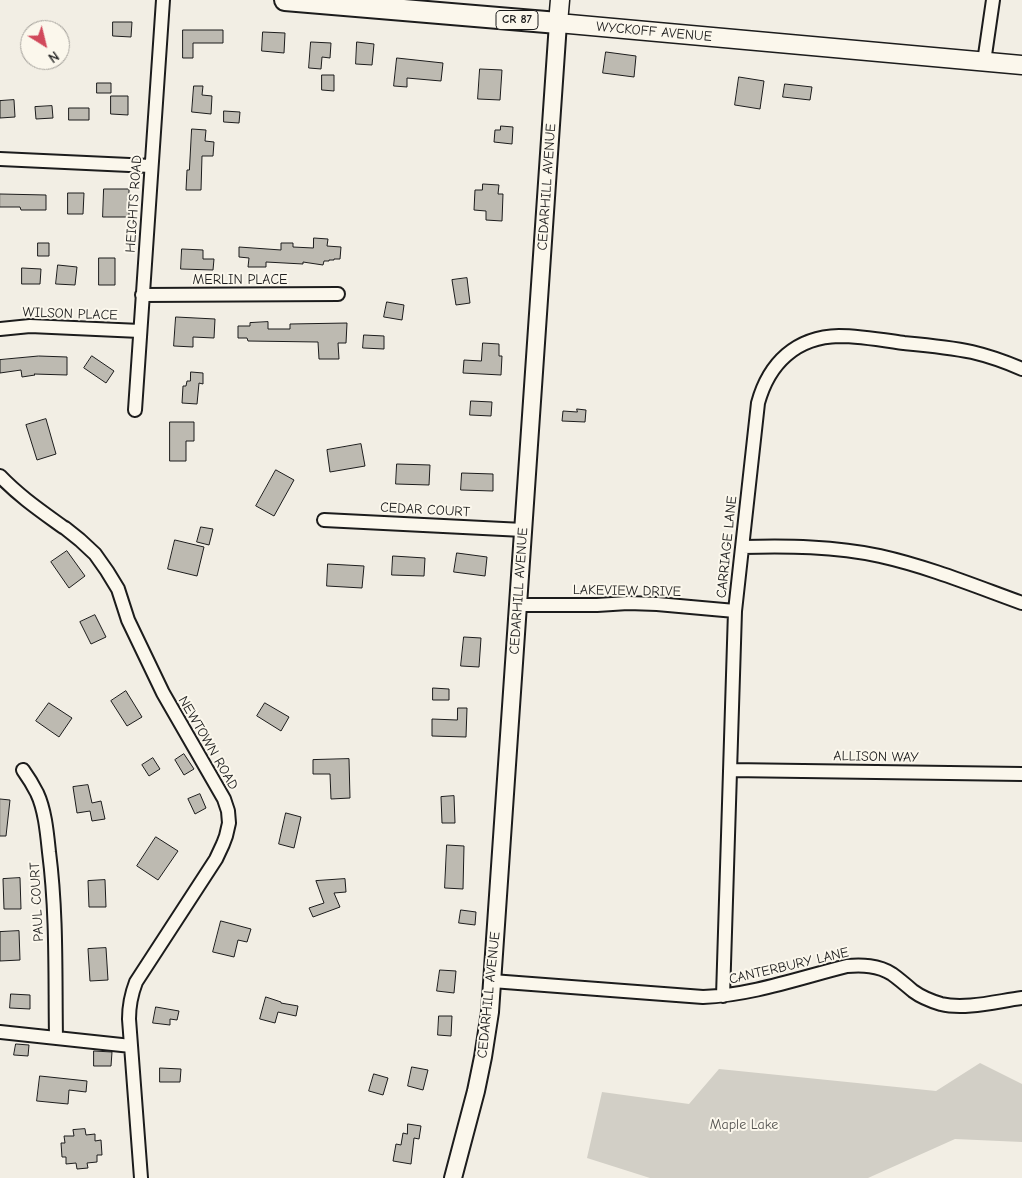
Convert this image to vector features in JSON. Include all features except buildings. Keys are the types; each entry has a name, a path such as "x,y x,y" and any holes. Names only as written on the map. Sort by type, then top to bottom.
{"main road":[{"name":"WYCKOFF AVENUE","path":"285,0 1022,66"},
{"name":"CEDARHILL AVENUE","path":"558,23 560,0"}],"street":[{"name":"HEIGHTS ROAD","path":"135,410 163,0"},
{"path":"984,62 993,0"},
{"name":"CEDARHILL AVENUE","path":"453,1178 476,1091 490,1012 558,23"},
{"path":"0,159 152,166"},
{"name":"MERLIN PLACE","path":"142,295 338,294"},
{"name":"WILSON PLACE","path":"0,329 30,326 140,332"},
{"name":"CARRIAGE LANE","path":"723,996 735,611 758,403 762,389 769,375 778,364 794,350 812,341 826,337 846,336 950,348 973,352 1022,369"},
{"name":"NEWTOWN ROAD","path":"0,476 33,506 80,540 95,554 107,571 118,589 128,620 163,693 224,799 228,811 229,823 226,836 216,859 136,982 131,995 129,1009 131,1046 141,1178"},
{"name":"CEDAR COURT","path":"324,520 523,530"},
{"path":"742,547 826,548 879,556 937,572 1022,603"},
{"name":"LAKEVIEW DRIVE","path":"518,605 628,603 735,611"},
{"name":"PAUL COURT","path":"23,770 37,793 42,806 49,849 54,904 56,1038"},
{"name":"ALLISON WAY","path":"730,770 1022,774"},
{"name":"CANTERBURY LANE","path":"492,981 703,997 744,993 846,966 859,965 873,966 893,974 915,992 941,1004 971,1006 1022,998"},
{"path":"0,1032 131,1046"}],"green space":[{"name":"Maple Lake","path":"980,1063 1022,1084 1022,1142 955,1139 868,1178 650,1178 587,1158 602,1092 689,1104 719,1069 936,1091"}]}
